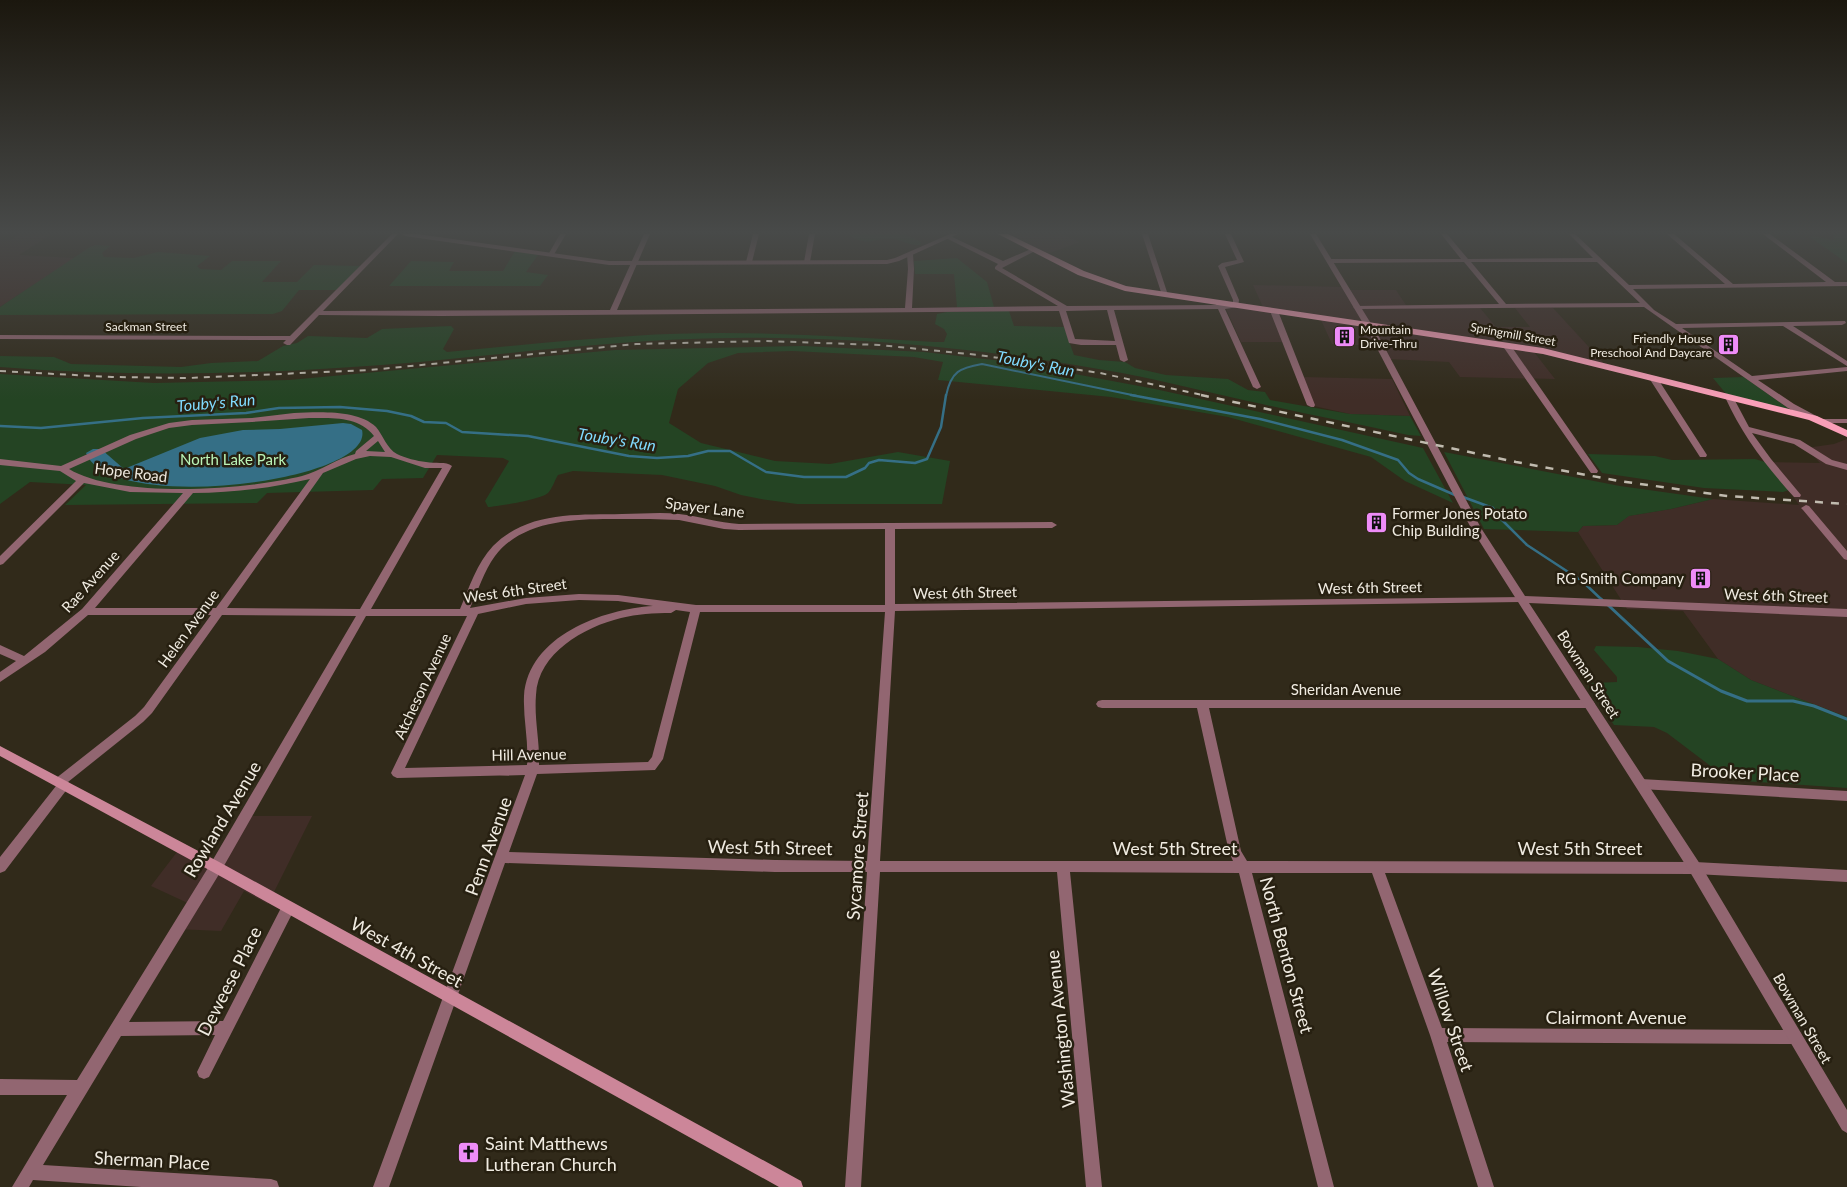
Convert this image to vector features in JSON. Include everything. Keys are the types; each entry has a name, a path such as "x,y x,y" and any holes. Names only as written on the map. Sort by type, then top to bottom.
{"main road":[{"name":"Springmill Street","path":"1140,289 1220,305 1368,324 1556,354 1820,421"},
{"path":"1820,421 1847,434"},
{"name":"West 4th Street","path":"0,751 216,867 794,1187"}],"street":[{"path":"317,313 340,289"},
{"path":"613,312 623,289"},
{"path":"908,310 910,289"},
{"path":"1032,289 1065,310 1069,337 1076,343 1120,343"},
{"path":"1163,289 1165,295"},
{"path":"1231,289 1236,306"},
{"name":"Bowman Street","path":"1347,289 1368,324 1460,501 1521,599 1696,868 1847,1125"},
{"path":"1490,289 1504,306"},
{"path":"1629,289 1646,306 1674,326 1791,406 1820,421"},
{"path":"317,313 1065,310 1220,305 1258,387"},
{"path":"1357,306 1646,306"},
{"path":"1110,309 1124,360"},
{"path":"1274,312 1311,405"},
{"name":"Sackman Street","path":"0,337 289,340 317,313"},
{"path":"1674,326 1842,323"},
{"path":"1784,324 1847,364"},
{"path":"1506,345 1594,471"},
{"path":"1750,378 1847,369"},
{"path":"1653,378 1703,455"},
{"path":"1729,397 1745,429 1770,464 1797,495"},
{"path":"62,469 152,430 180,423 301,415 351,418 369,426 379,436 392,455"},
{"name":"Springmill Street","path":"1820,421 1847,420"},
{"path":"1745,429 1797,442 1829,462 1847,467"},
{"path":"353,456 379,436"},
{"path":"353,456 375,452 392,455"},
{"name":"Rowland Avenue","path":"20,1187 216,867 448,466 425,464 392,455"},
{"name":"Hope Road","path":"0,462 62,469 82,480 130,489 190,491 263,486 295,480 320,472 353,456"},
{"name":"Helen Avenue","path":"0,866 61,783 148,710 320,472"},
{"path":"0,562 82,480"},
{"name":"Rae Avenue","path":"0,678 25,661 86,612 190,491"},
{"path":"1806,508 1847,557"},
{"name":"Spayer Lane","path":"468,613 492,554 501,543 529,527 558,519 667,516 730,527 1052,525"},
{"name":"Sycamore Street","path":"853,1187 890,608 890,526"},
{"name":"West 6th Street","path":"86,612 468,613 526,601 579,596 618,598 691,608 890,608 1521,599 1847,613"},
{"name":"Hill Avenue","path":"397,773 651,767 657,759 691,608"},
{"name":"Penn Avenue","path":"381,1187 452,998 532,771 535,757 530,703 532,685 538,669 552,650 569,636 606,618 638,611 691,608"},
{"name":"Atcheson Avenue","path":"397,773 468,613"},
{"path":"0,649 25,661"},
{"name":"Sheridan Avenue","path":"1102,704 1589,704"},
{"name":"North Benton Street","path":"1202,704 1235,852 1247,874 1326,1187"},
{"name":"Brooker Place","path":"1641,784 1847,796"},
{"name":"West 5th Street","path":"503,857 710,865 1696,868 1847,876"},
{"name":"Washington Avenue","path":"1063,866 1094,1187"},
{"name":"Willow Street","path":"1376,867 1437,1035 1486,1187"},
{"name":"Deweese Place","path":"204,1072 288,908"},
{"path":"116,1029 226,1028"},
{"name":"Clairmont Avenue","path":"1437,1035 1795,1037"},
{"path":"0,1087 80,1088"},
{"name":"Sherman Place","path":"29,1172 272,1187"}],"shaded area":[{"path":"0,289 27,289 0,307"},
{"path":"1255,289 1396,290 1408,308 1480,308 1496,327 1530,327 1515,308 1553,308 1611,371 1534,352 1555,379 1460,377 1449,362 1388,359 1380,346 1332,344 1321,320 1279,314 1289,342 1241,342 1223,302 1263,307"},
{"path":"1302,377 1392,379 1410,416 1350,414 1314,406"},
{"path":"1847,439 1847,717 1751,680 1718,659 1683,611 1627,609 1578,532 1583,526 1617,525 1628,516 1671,509 1713,499 1799,505 1765,462 1820,463 1806,448 1834,444"},
{"path":"245,816 312,816 268,904 244,891 221,931 176,929 192,905 151,886 180,848 216,867"}],"green space":[{"path":"26,289 338,289 299,290 282,311 273,314 0,315 0,307"},
{"path":"955,289 989,289 994,307 957,307"},
{"path":"1009,311 1014,326 1064,327 1074,355 1099,360 1125,362 1135,368 1166,375 1228,379 1248,390 1265,392 1270,400 1350,414 1410,416 1421,436 1408,435 1140,377 1074,365 977,351 831,339 733,338 654,341 420,362 262,372 105,373 0,367 0,356 54,357 71,364 181,367 211,363 258,361 283,346 297,343 308,336 367,338 382,329 451,326 454,329 443,349 447,352 540,343 708,333 784,334 944,342 947,334 944,329 935,324 937,314 947,312"},
{"name":"North Lake Park","path":"803,346 924,352 1011,362 1155,389 1423,448 1453,503 1405,481 1371,457 1228,417 1111,397 938,380 943,362 914,357 792,351 738,353 708,363 678,389 669,423 701,443 775,461 830,464 898,452 950,461 942,504 797,504 741,495 715,486 662,475 573,471 558,475 548,493 544,496 488,507 485,501 509,461 503,458 437,455 423,478 382,479 373,490 267,493 257,503 65,505 86,485 30,482 0,504 0,374 154,383 289,380 615,350"},
{"path":"1744,377 1792,411 1727,395 1713,378"},
{"path":"1444,452 1620,486 1713,499 1629,516 1617,525 1583,526 1578,532 1484,529"},
{"path":"1588,454 1655,456 1672,460 1755,459 1765,462 1789,490 1783,492 1704,488 1602,473"},
{"path":"1596,646 1638,647 1678,651 1718,659 1751,680 1847,717 1847,788 1729,780 1667,733 1654,727 1614,725 1588,687 1592,683 1617,682 1617,677 1594,650"}],"water":[{"path":"343,423 351,424 362,430 355,448 328,464 286,476 237,484 187,487 141,483 105,472 86,453 93,449 101,449 124,469 200,438 243,430 280,429"}],"waterway":[{"name":"Touby's Run","path":"946,396 951,381 958,372 962,369 982,364 1137,396"},
{"name":"Touby's Run","path":"0,426 41,428 143,418 246,413 279,408 340,407 387,411 411,416 424,422 446,423 462,432 528,436 629,456 657,458 688,456 708,451 730,451 766,472 804,477 846,477 865,468 869,463 879,460 915,463 927,459 941,427 946,395"},
{"name":"Touby's Run","path":"1131,395 1260,419 1342,440 1398,460 1409,473 1418,479 1455,495"},
{"name":"Touby's Run","path":"1463,497 1493,508 1496,514 1527,545 1582,581 1602,600"},
{"name":"Touby's Run","path":"1608,605 1668,661 1721,691 1747,701 1793,701 1814,706 1847,719"}],"railway":[{"path":"0,371 112,377 189,378 370,370 636,344 766,341 879,345 979,355 1100,373 1207,396"},
{"path":"1201,395 1516,462 1619,481 1727,496 1847,504"}],"place":[{"name":"Mountain Drive-Thru","path":"1344,336"},
{"name":"Friendly House Preschool And Daycare","path":"1728,345"},
{"name":"Former Jones Potato Chip Building","path":"1376,522"},
{"name":"RG Smith Company","path":"1700,578"},
{"name":"Saint Matthews Lutheran Church","path":"469,1153"}]}
